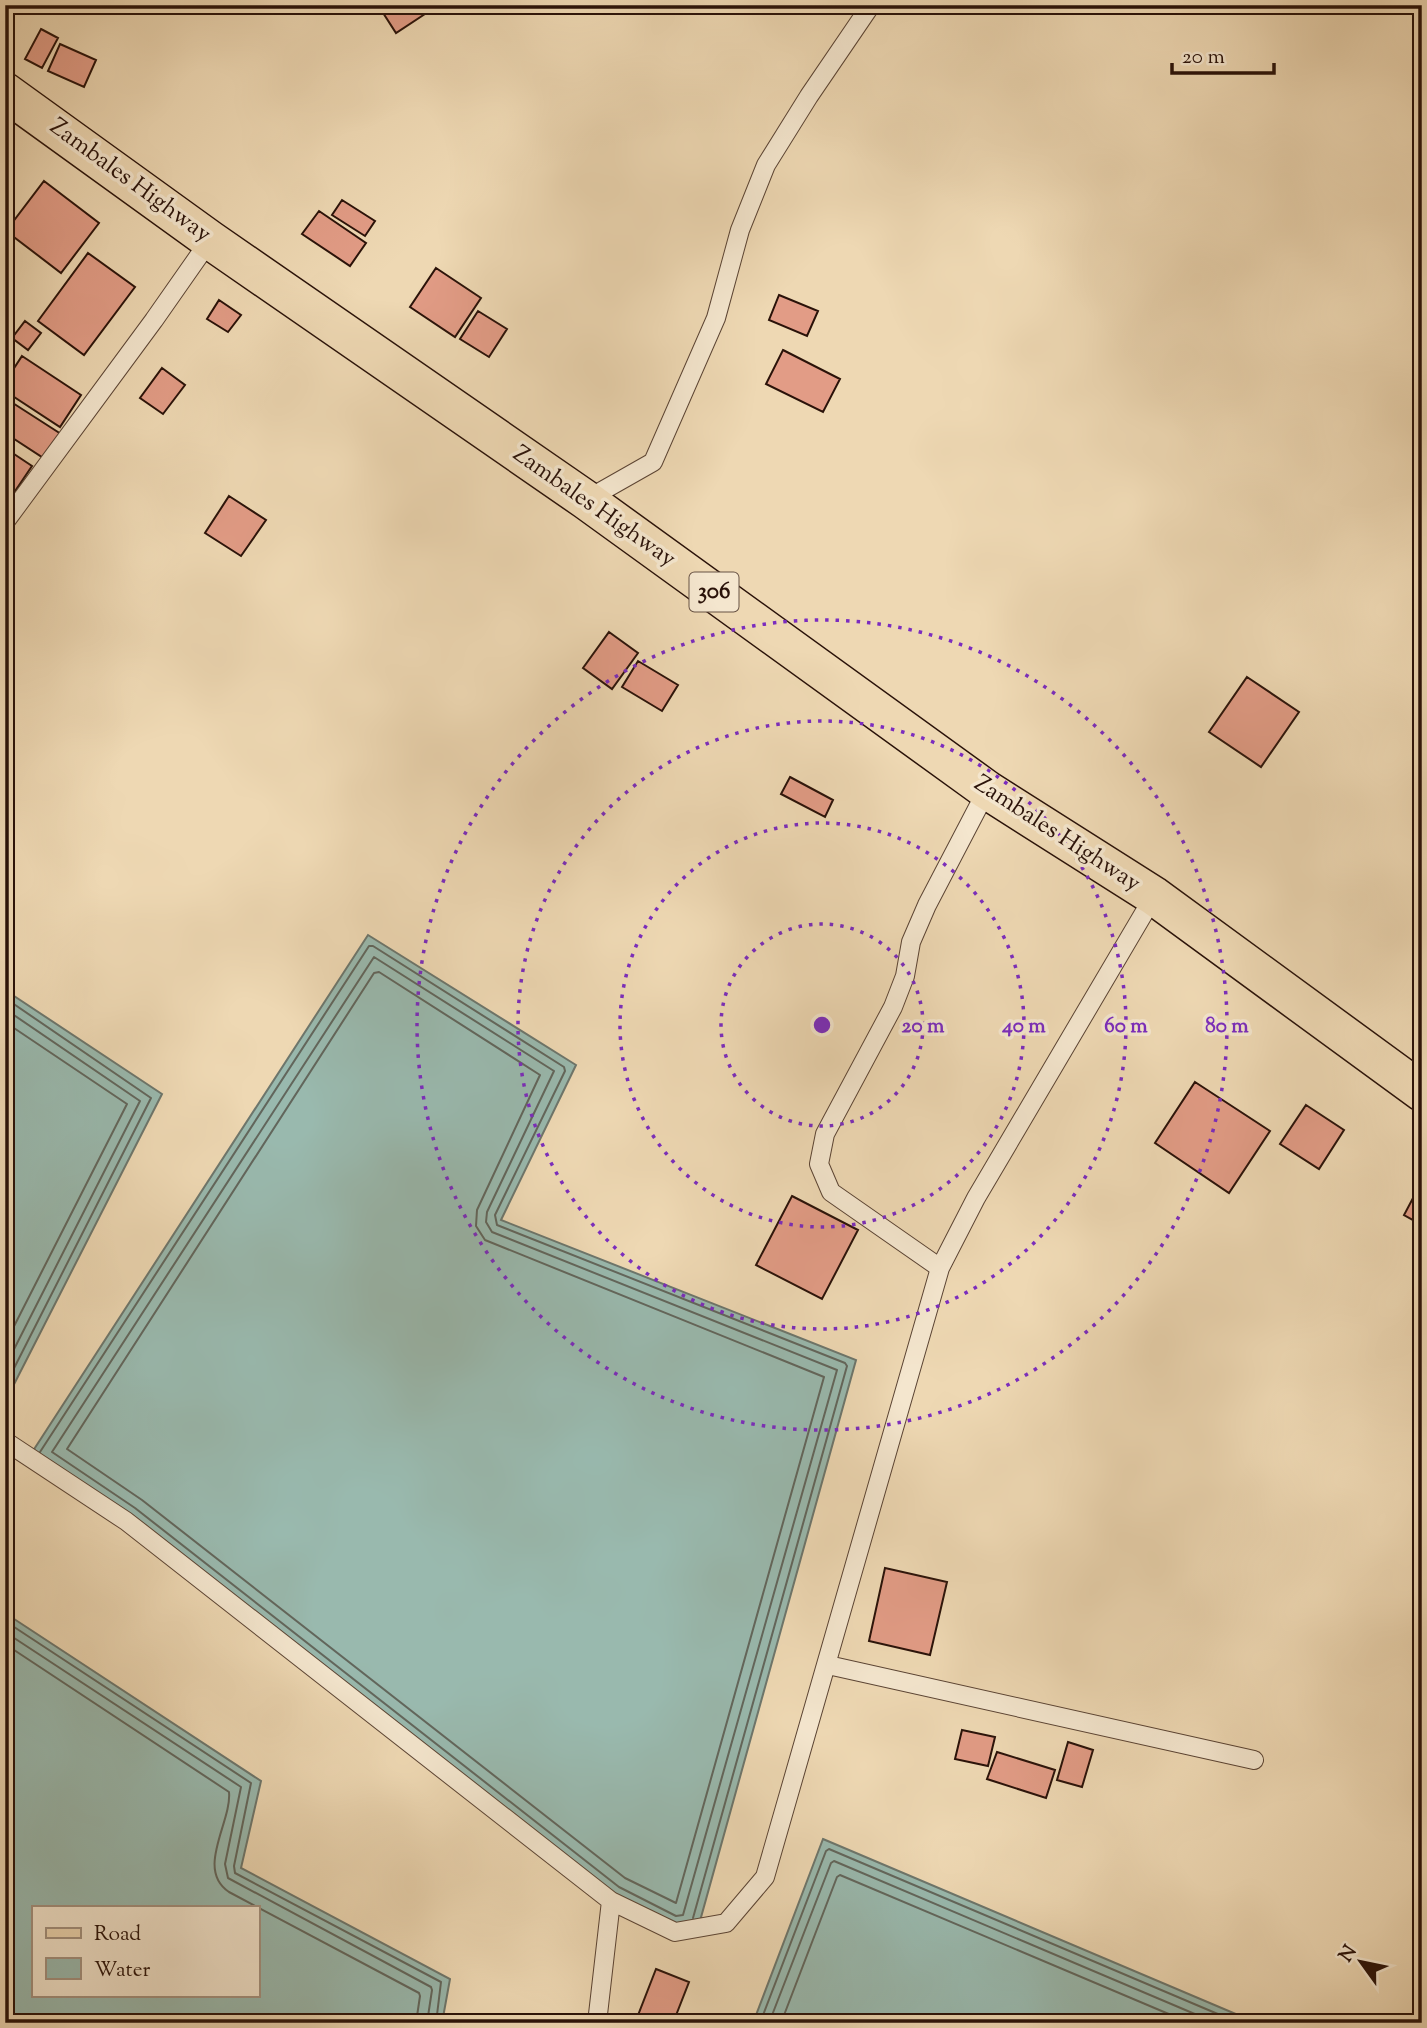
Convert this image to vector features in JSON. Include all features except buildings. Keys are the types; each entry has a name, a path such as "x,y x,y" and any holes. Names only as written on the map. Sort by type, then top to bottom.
{"main road":[{"name":"Zambales Highway","path":"5,92 210,240 586,500 987,790 1154,896 1422,1092"}],"lane":[{"path":"586,500 653,462 716,318 740,230 766,164 870,5"},
{"path":"5,522 210,240"},
{"path":"940,1268 831,1192 819,1164 825,1134 893,1007 905,976 911,942 927,905 987,790"},
{"path":"5,1441 126,1521 611,1900 675,1933 726,1923 765,1877 940,1268 976,1198 1154,896"},
{"path":"828,1665 1254,1760"},
{"path":"597,2023 611,1900"}],"water":[{"path":"368,935 576,1065 501,1220 856,1360 698,1928 675,1932 611,1901 29,1457"},
{"path":"5,990 162,1094 5,1402"},
{"path":"5,1613 261,1781 241,1868 450,1979 442,2023 5,2023"},
{"path":"823,1839 1257,2023 753,2023"}]}
